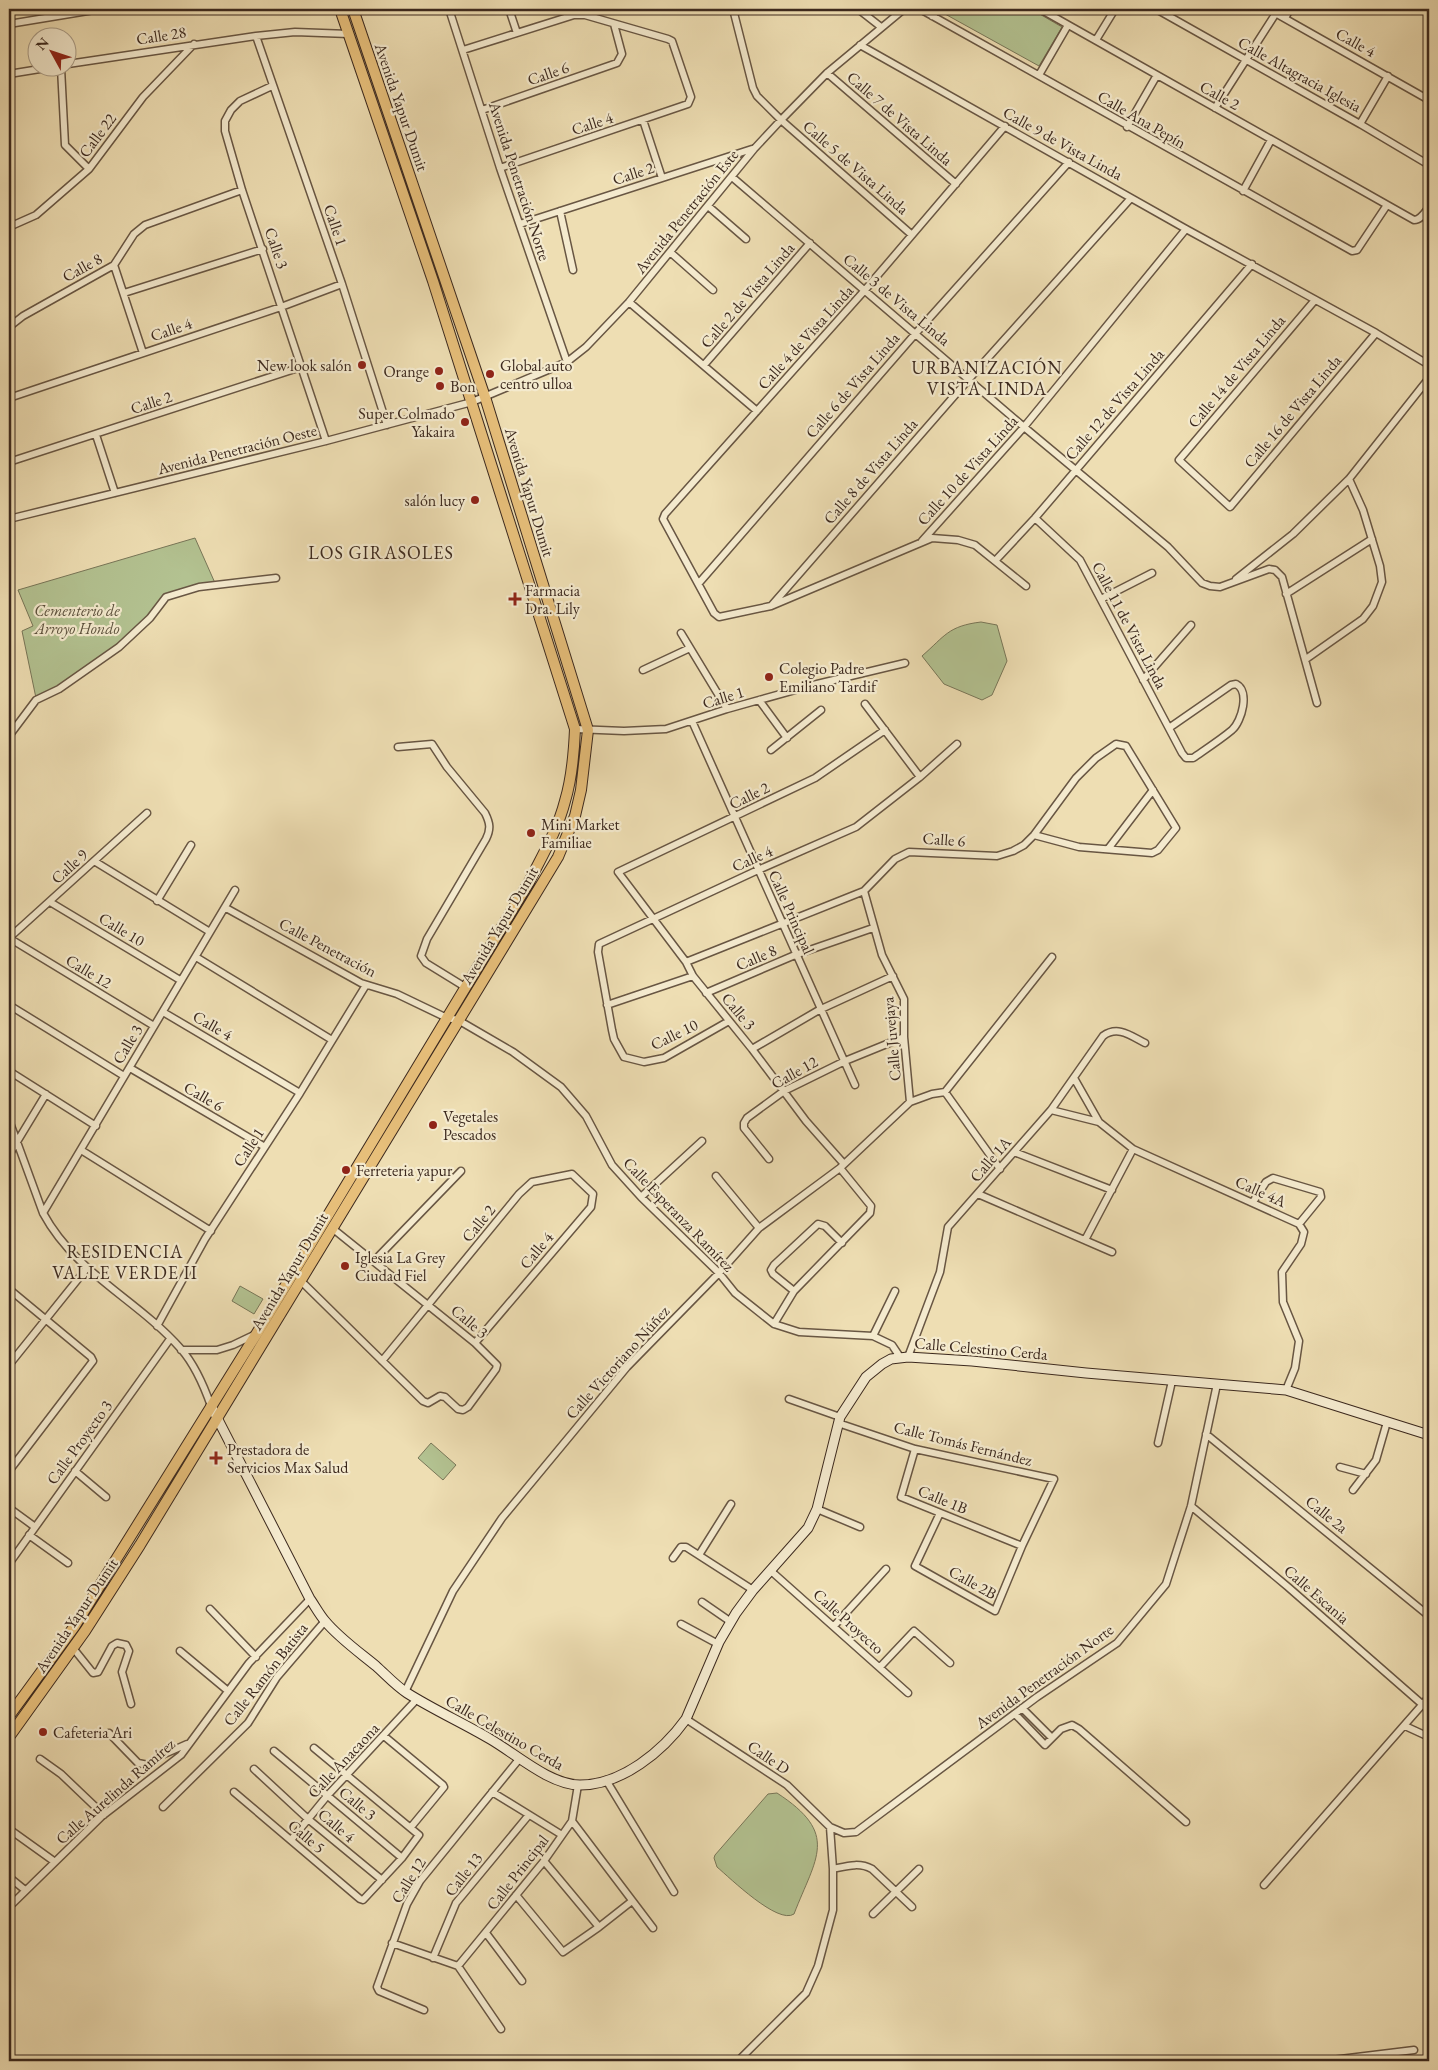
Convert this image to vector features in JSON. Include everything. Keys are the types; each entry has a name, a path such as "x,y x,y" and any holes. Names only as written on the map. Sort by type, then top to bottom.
{"main road":[{"name":"Avenida Yapur Dumit","path":"9,1716 74,1627 257,1333 529,882 565,803 573,765 576,729 472,402 340,9"},
{"name":"Avenida Yapur Dumit","path":"9,1737 73,1648 130,1562 558,857 575,816 581,790 588,730 485,398 353,9"},
{"path":"39,1675 48,1683"}],"street":[{"path":"9,24 100,9"},
{"name":"Avenida Penetración Norte","path":"448,9 566,362"},
{"path":"509,9 517,33"},
{"path":"733,9 755,92 781,120"},
{"path":"858,9 881,27"},
{"name":"Avenida Penetración Este","path":"472,402 566,362 586,347 629,302 754,149 781,120 827,73 904,9"},
{"name":"Calle Ana Pepín","path":"920,9 1040,75 1127,127 1352,251 1357,250 1387,205"},
{"path":"932,16 940,9"},
{"name":"Calle 2","path":"1040,9 1414,220 1418,220 1429,207"},
{"path":"1096,40 1115,9"},
{"name":"Calle Altagracia Iglesia","path":"1156,9 1429,165"},
{"name":"Calle 4","path":"1268,9 1429,100"},
{"path":"1285,18 1290,9"},
{"path":"1216,108 1276,13"},
{"path":"463,50 580,14 614,24"},
{"name":"Calle 4","path":"500,168 688,104 692,97 672,42 668,39 614,24"},
{"name":"Calle 6","path":"482,110 617,63 621,59 622,54 614,24"},
{"path":"1040,75 1068,25"},
{"name":"Calle 28","path":"78,62 256,36 295,32 349,34"},
{"name":"Calle 1","path":"256,36 342,284 387,425"},
{"name":"Calle 22","path":"9,227 36,215 89,169 143,97 194,44"},
{"name":"Calle 9 de Vista Linda","path":"860,45 1186,229 1376,333 1429,366"},
{"path":"9,74 28,71"},
{"name":"Calle 7 de Vista Linda","path":"827,73 956,184"},
{"path":"1127,127 1157,75"},
{"path":"1360,124 1388,76"},
{"path":"62,78 65,145 89,169"},
{"name":"Calle 3","path":"272,86 240,101 225,120 225,131 242,190 326,441"},
{"path":"643,120 662,178"},
{"name":"Calle 5 de Vista Linda","path":"781,120 912,235"},
{"name":"Calle 4 de Vista Linda","path":"699,583 663,519 665,514 865,290 1005,126"},
{"path":"1243,191 1271,140"},
{"name":"Calle 2","path":"520,224 754,149"},
{"name":"Calle 6 de Vista Linda","path":"699,583 916,333 1069,162"},
{"name":"Calle 3 de Vista Linda","path":"732,177 1024,427 1168,547 1193,576 1210,586 1220,587 1229,584"},
{"name":"Calle 8","path":"9,328 23,316 114,265 134,234 145,225 242,190"},
{"name":"Calle 8 de Vista Linda","path":"771,606 969,378 1132,198"},
{"path":"708,206 746,239"},
{"path":"560,211 573,270"},
{"name":"Calle 10 de Vista Linda","path":"920,543 1024,427 1186,229"},
{"name":"Calle 2 de Vista Linda","path":"704,365 810,243"},
{"path":"124,293 263,249"},
{"path":"670,252 713,290"},
{"name":"Calle 12 de Vista Linda","path":"995,561 1035,518 1252,264"},
{"path":"114,265 143,353"},
{"name":"Calle 4","path":"9,398 282,307 342,284"},
{"name":"Calle 14 de Vista Linda","path":"1230,507 1179,460 1315,300"},
{"path":"629,302 757,411"},
{"name":"Calle 16 de Vista Linda","path":"1230,507 1376,333"},
{"name":"Calle 2","path":"9,462 301,367"},
{"path":"1229,584 1292,534 1349,479 1429,378"},
{"name":"Avenida Penetración Oeste","path":"9,519 326,441 472,402"},
{"path":"96,435 114,493"},
{"path":"1306,659 1363,619 1373,606 1382,582 1380,566 1364,510 1349,479"},
{"name":"Calle 11 de Vista Linda","path":"1035,518 1080,560 1182,753 1186,758 1193,758 1235,727 1244,702 1244,693 1240,686 1236,684 1230,685 1169,728"},
{"path":"699,583 714,613 718,617 723,618 771,606 932,538 958,540 974,545 1026,586"},
{"path":"1286,594 1372,539"},
{"path":"1229,584 1269,569 1275,570 1282,577 1318,703"},
{"path":"1101,599 1152,573"},
{"path":"9,736 36,700 59,689 119,647 150,618 166,597 199,587 276,578"},
{"path":"1143,680 1191,625"},
{"path":"681,633 727,709"},
{"path":"643,670 690,648"},
{"name":"Calle 1","path":"576,729 624,731 666,729 759,700 905,663"},
{"path":"759,700 787,738"},
{"path":"865,704 920,777"},
{"path":"771,750 821,710"},
{"name":"Calle Principal","path":"692,721 783,923 795,955 855,1085"},
{"name":"Calle 2","path":"618,872 815,778 885,730"},
{"path":"398,747 432,744 447,767 485,813 490,822 490,830 486,839 427,939 421,956 426,963 466,987"},
{"name":"Calle 4","path":"607,1005 598,944 856,827 920,777 957,744"},
{"name":"Calle 6","path":"686,962 864,891 894,859 910,852 997,856 1013,852 1034,835 1076,778 1111,746 1121,744 1129,751 1153,790"},
{"path":"1034,835 1079,847 1108,849 1155,852 1176,828 1153,790 1108,849"},
{"name":"Calle 9","path":"9,938 147,813"},
{"path":"157,901 191,845"},
{"path":"94,861 210,932"},
{"name":"Calle 3","path":"618,872 686,962 693,976 752,1049 871,1206 870,1212 842,1243"},
{"name":"Calle 3","path":"43,1213 235,890"},
{"name":"Calle Juvejaya","path":"864,891 882,955 904,999 904,1037 910,1102"},
{"name":"Calle 10","path":"50,902 180,980"},
{"name":"Calle Penetración","path":"226,908 366,985 397,994 447,1018"},
{"name":"Calle 8","path":"706,993 795,955 873,928"},
{"name":"Calle 12","path":"9,938 154,1026"},
{"path":"196,957 332,1040"},
{"path":"910,1102 932,1094 945,1092 1052,957"},
{"path":"607,1005 693,976"},
{"path":"752,1049 820,1010 892,976"},
{"name":"Calle 1","path":"157,1326 211,1231 300,1093 366,985"},
{"path":"9,1005 124,1076"},
{"name":"Calle 10","path":"607,1005 614,1039 624,1057 644,1062 664,1058 729,1021"},
{"name":"Calle 4","path":"163,1012 300,1093"},
{"name":"Calle Esperanza Ramírez","path":"447,1018 458,1020 513,1052 561,1087 586,1116 612,1165 641,1197 719,1273 735,1293 774,1324 799,1332 874,1336 892,1345 904,1357"},
{"name":"Calle 1A","path":"904,1357 940,1272 947,1229 1051,1110 1103,1036 1109,1031 1115,1030 1124,1032 1145,1043"},
{"name":"Calle 12","path":"769,1159 744,1128 747,1118 784,1091 845,1061 904,1037"},
{"name":"Calle 6","path":"130,1068 264,1147"},
{"path":"9,1071 96,1126"},
{"path":"1074,1078 1099,1122"},
{"path":"945,1092 1000,1169"},
{"path":"9,1155 46,1094"},
{"name":"Calle Victoriano Núñez","path":"405,1692 452,1591 502,1518 627,1367 719,1273 759,1228 842,1166 910,1102"},
{"name":"Calle 4A","path":"1051,1110 1099,1122 1133,1149 1299,1224 1304,1232 1303,1240 1282,1272 1281,1282 1283,1302 1299,1340 1295,1368 1286,1390"},
{"path":"9,1120 43,1213 65,1246 87,1268 157,1326 181,1350 200,1378 211,1406"},
{"path":"641,1197 702,1141"},
{"path":"1085,1240 1133,1149"},
{"path":"81,1150 211,1231"},
{"path":"1014,1152 1112,1190"},
{"path":"374,1261 461,1171"},
{"name":"Calle 2","path":"382,1361 519,1194 532,1182 572,1174"},
{"name":"Calle 4","path":"475,1343 591,1207 593,1194 572,1174"},
{"path":"716,1176 759,1228"},
{"path":"1253,1202 1266,1182 1273,1178 1320,1192 1321,1197 1299,1224"},
{"path":"978,1194 1112,1252"},
{"path":"774,1324 794,1291 842,1243 825,1226 818,1224 771,1270 773,1274 794,1291"},
{"name":"Calle 3","path":"332,1228 429,1304 495,1360 497,1365 468,1407 463,1410 458,1409 445,1396 440,1396 428,1403 423,1401 382,1361"},
{"path":"9,1365 87,1268"},
{"path":"301,1281 382,1361"},
{"path":"9,1289 91,1357 93,1361 9,1471"},
{"path":"874,1336 895,1291"},
{"path":"181,1350 217,1350 233,1346 257,1333"},
{"name":"Calle Proyecto 3","path":"10,1561 170,1339"},
{"name":"Calle Celestino Cerda","path":"211,1406 310,1599 325,1621 405,1692 490,1738 561,1782 578,1785 591,1785 639,1766 660,1749 686,1719 718,1644 731,1622 753,1590 802,1537 817,1509 839,1420 866,1377 882,1364 904,1357 972,1361 1286,1390 1429,1435"},
{"path":"1158,1442 1172,1380"},
{"name":"Avenida Penetración Norte","path":"830,1827 844,1833 856,1832 1022,1708 1117,1642 1166,1584 1191,1506 1216,1384"},
{"name":"Calle Tomás Fernández","path":"789,1399 916,1449 1054,1479"},
{"path":"1352,1490 1376,1460 1387,1422"},
{"name":"Calle 2a","path":"1206,1434 1429,1616"},
{"name":"Calle 1B","path":"916,1449 901,1498 1022,1546"},
{"path":"1340,1467 1366,1474"},
{"path":"75,1471 106,1497"},
{"name":"Calle 2B","path":"940,1513 915,1566 995,1611 1022,1546 1054,1479"},
{"path":"699,1555 731,1504"},
{"name":"Calle Escania","path":"1191,1506 1288,1586 1423,1705"},
{"path":"9,1508 35,1527"},
{"path":"817,1509 860,1527"},
{"path":"30,1535 68,1563"},
{"path":"672,1558 683,1546 753,1590"},
{"path":"834,1626 886,1569"},
{"name":"Calle Proyecto","path":"771,1571 908,1693"},
{"name":"Calle Aurelinda Ramírez","path":"9,1907 104,1815 180,1755 256,1656 310,1599"},
{"path":"702,1602 731,1622"},
{"path":"210,1609 256,1656"},
{"name":"Calle Ramón Batista","path":"163,1807 248,1723 277,1677 325,1621"},
{"path":"681,1624 718,1644"},
{"path":"880,1667 914,1631 950,1663"},
{"path":"73,1648 93,1672 98,1672 112,1646 117,1643 126,1646 129,1651 122,1672 131,1704"},
{"path":"180,1650 228,1691"},
{"path":"1264,1885 1429,1697"},
{"name":"Calle Anacaona","path":"291,1840 327,1796 417,1699"},
{"path":"1022,1708 1051,1737"},
{"path":"1015,1714 1045,1745 1061,1729 1072,1725 1080,1729 1186,1822"},
{"name":"Calle D","path":"686,1719 787,1785 830,1827"},
{"path":"1405,1726 1429,1737"},
{"path":"109,1733 138,1763 148,1765 160,1756 189,1743"},
{"path":"384,1736 444,1787 411,1827"},
{"path":"314,1748 348,1774 419,1835 382,1880"},
{"name":"Calle 3","path":"274,1751 402,1858"},
{"name":"Calle 12","path":"424,2010 379,1991 377,1987 392,1943 407,1904 420,1881 520,1758"},
{"path":"40,1759 61,1774 104,1815"},
{"name":"Calle 4","path":"254,1769 308,1819 382,1880"},
{"path":"606,1780 674,1892"},
{"name":"Calle Principal","path":"458,1966 544,1861 572,1821 578,1785"},
{"name":"Calle 5","path":"234,1792 360,1899 363,1900 382,1880"},
{"path":"492,1792 528,1816 562,1835"},
{"name":"Calle 13","path":"433,1958 456,1903 528,1816"},
{"path":"572,1821 653,1928"},
{"path":"738,2061 806,1993 818,1966 833,1910 830,1827"},
{"path":"9,1829 55,1862"},
{"path":"544,1861 599,1927"},
{"path":"833,1869 856,1864 864,1865 872,1869 912,1907"},
{"path":"873,1914 920,1869"},
{"path":"9,1877 25,1890"},
{"path":"516,1895 563,1952 632,1901"},
{"path":"486,1933 522,1981"},
{"path":"392,1943 458,1966 501,2028"},
{"path":"1324,2061 1414,2050"}],"green space":[{"path":"950,9 1031,9 1062,27 1039,66 945,14"},
{"name":"Cementerio de Arroyo Hondo","path":"195,538 215,583 166,595 121,643 60,686 36,698 22,631 33,626 18,590"},
{"path":"981,622 997,625 1007,661 992,695 982,700 944,684 922,656 954,629"},
{"path":"240,1286 263,1299 254,1314 232,1301"},
{"path":"431,1443 456,1465 443,1480 418,1458"},
{"path":"777,1793 797,1808 809,1821 816,1834 817,1848 815,1861 794,1914 787,1916 777,1913 754,1899 717,1867 714,1858 768,1794"}],"place":[{"name":"New look salón","path":"362,365"},
{"name":"Orange","path":"439,371"},
{"name":"Global auto centro ulloa","path":"490,374"},
{"name":"Bon","path":"440,386"},
{"name":"Super Colmado Yakaira","path":"465,422"},
{"name":"salón lucy","path":"475,500"},
{"name":"Farmacia Dra. Lily","path":"515,599"},
{"name":"Colegio Padre Emiliano Tardif","path":"769,677"},
{"name":"Mini Market Familiae","path":"531,833"},
{"name":"Vegetales Pescados","path":"433,1125"},
{"name":"Ferreteria yapur","path":"346,1170"},
{"name":"Iglesia La Grey Ciudad Fiel","path":"345,1266"},
{"name":"Prestadora de Servicios Max Salud","path":"216,1458"},
{"name":"Cafeteria Ari","path":"43,1732"}],"district":[{"name":"URBANIZACIÓN VISTA LINDA","path":"987,378"},
{"name":"LOS GIRASOLES","path":"381,553"},
{"name":"RESIDENCIA VALLE VERDE II","path":"125,1262"}]}
